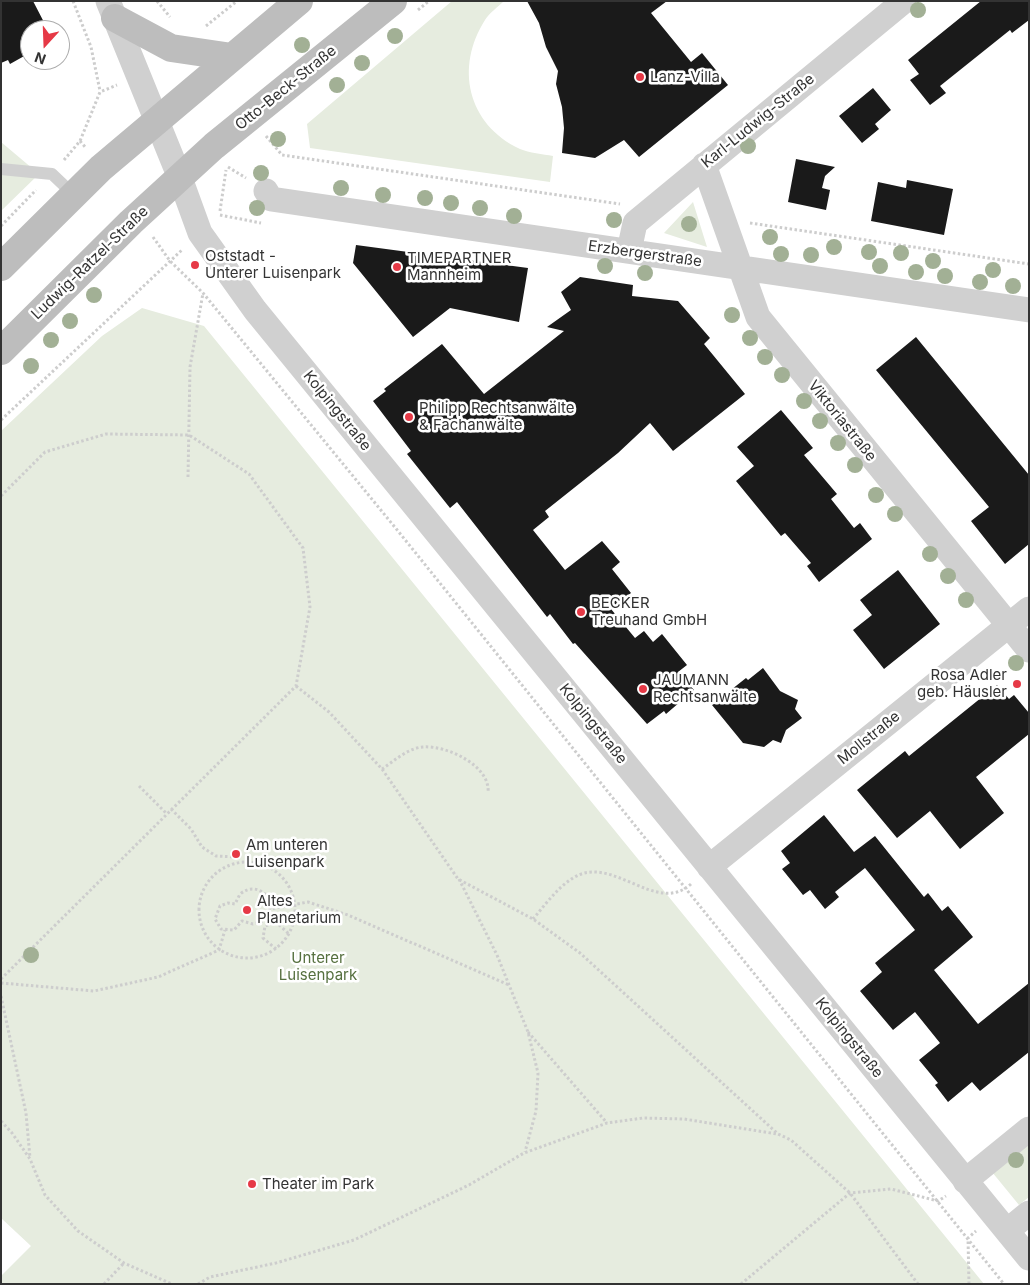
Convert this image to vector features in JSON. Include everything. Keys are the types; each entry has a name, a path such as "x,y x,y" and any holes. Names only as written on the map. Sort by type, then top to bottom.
{"street":[{"path":"1,267 73,194 156,121 299,1"},
{"name":"Otto-Beck-Straße","path":"180,178 214,146 393,1"},
{"name":"Karl-Ludwig-Straße","path":"629,251 635,223 650,209 904,1"},
{"path":"111,10 171,48 232,57"},
{"name":"Kolpingstraße","path":"111,10 180,178 200,233 255,310 1029,1258"},
{"name":"Viktoriastraße","path":"704,165 758,317 1029,650"},
{"name":"Ludwig-Ratzel-Straße","path":"1,351 131,222 180,178"},
{"name":"Erzbergerstraße","path":"266,191 272,199 1029,310"},
{"name":"Mollstraße","path":"710,867 1029,609"},
{"path":"965,1181 1029,1129"},
{"path":"1007,1231 1029,1213"}],"lane":[{"path":"1,169 52,174 73,194"}],"path":[{"path":"73,1 91,46 100,92"},
{"path":"197,28 205,27 237,1"},
{"path":"264,135 282,155 650,209"},
{"path":"723,218 1029,264"},
{"path":"1,420 170,261 203,293 398,531 1004,1284"},
{"path":"188,477 190,367 203,293"},
{"path":"1,496 45,452 106,434 189,436 249,474 303,548 310,607 296,686 1,981"},
{"path":"296,686 329,712 382,769 458,879 497,955 528,1032 538,1073 536,1111 524,1153"},
{"path":"382,769 411,750 424,747 443,750 464,758 480,771 488,786 488,793"},
{"path":"139,786 167,814"},
{"path":"171,809 190,829 202,847 216,856 236,857"},
{"path":"249,862 265,866 277,873 287,884 295,904 293,925 289,934 276,949 262,956 246,958 231,956 219,950 204,932 199,908 203,892 211,879 222,869 234,864 249,862"},
{"path":"533,919 559,889 573,877 590,871 605,872 664,894"},
{"path":"458,879 533,919 580,953 778,1134"},
{"path":"257,889 262,892 270,901 270,908 264,921 253,924 242,921 234,930 226,930 216,922 217,910 224,904 235,904 240,894 244,891 257,889"},
{"path":"270,908 308,902 348,915 509,985"},
{"path":"264,921 267,925"},
{"path":"276,949 263,938 263,930 267,925 272,922 280,924 289,934"},
{"path":"1,981 94,990 158,977 219,950 226,930"},
{"path":"1,996 26,1113 30,1159"},
{"path":"528,1032 607,1123"},
{"path":"198,1284 210,1278 354,1240 469,1185 524,1153 607,1123 643,1118 684,1119 778,1134 791,1140 850,1193 918,1284"},
{"path":"1,1121 30,1159 45,1195 78,1231 124,1263 172,1284"},
{"path":"740,1284 850,1193 891,1189 938,1201"},
{"path":"968,1238 968,1284"},
{"path":"104,1284 124,1263"}],"green space":[{"path":"452,1 504,1 487,17 476,38 470,56 469,75 471,93 478,110 488,125 502,138 520,149 553,156 550,182 310,148 307,124"},
{"path":"1,142 39,174 1,211"},
{"path":"693,202 707,247 664,233"},
{"name":"Unterer Luisenpark","path":"142,308 204,326 984,1284 1,1284 1,1276 31,1246 1,1218 1,431 102,336"},
{"path":"1029,1142 1029,1197 1019,1205 992,1172"}],"building":[{"path":"1,1 33,1 43,20 20,20 20,58 10,64 8,60 1,63"},
{"name":"Lanz-Villa","path":"527,1 667,1 651,13 691,62 702,53 728,85 639,157 624,140 595,158 562,153 564,128 562,107 556,84 558,71 546,47 539,23"},
{"path":"981,1 1029,1 1029,20 1012,33 1010,30 940,86 946,93 930,105 910,80 919,74 908,60"},
{"path":"873,88 891,110 875,124 879,129 862,143 839,116"},
{"path":"796,159 835,167 825,176 822,188 830,190 826,210 788,202"},
{"path":"907,180 953,189 944,235 871,221 878,182 906,188"},
{"path":"356,245 528,268 519,322 450,308 413,337 353,263"},
{"path":"580,277 633,285 632,296 678,301 710,338 704,344 745,394 673,451 650,423 618,453 545,511 549,517 533,530 565,570 602,541 620,562 612,569 631,593 611,609 635,638 644,631 653,642 662,634 687,665 678,672 694,690 666,714 664,711 647,724 575,643 573,644 550,614 547,617 457,502 450,508 407,454 411,451 373,401 386,391 384,389 442,344 484,394 564,331 547,327 571,310 561,292"},
{"path":"916,337 1029,475 1029,544 1005,564 971,521 989,507 876,370"},
{"path":"781,410 813,448 804,455 837,494 831,499 854,528 860,523 872,539 819,582 807,566 811,563 785,533 781,536 736,481 754,466 737,447"},
{"path":"898,570 940,624 884,669 853,630 872,615 860,600"},
{"path":"763,668 780,691 798,700 795,709 802,718 786,730 781,743 773,740 764,747 743,743 712,705 746,678 748,680"},
{"path":"997,685 1009,699 1014,695 1029,713 1029,734 976,777 1004,813 960,849 930,811 897,838 857,790 905,751 909,756"},
{"path":"824,815 854,852 875,836 924,897 928,893 942,911 948,906 973,937 934,970 978,1024 1029,983 1029,1052 980,1091 972,1082 948,1102 935,1085 938,1083 919,1060 940,1043 915,1012 893,1030 860,991 882,972 875,963 915,930 865,868 835,892 839,897 825,909 810,890 803,895 782,869 790,863 781,851"}],"place":[{"name":"Lanz-Villa","path":"640,77"},
{"name":"Oststadt - Unterer Luisenpark","path":"195,265"},
{"name":"TIMEPARTNER Mannheim","path":"397,267"},
{"name":"Philipp Rechtsanwälte & Fachanwälte","path":"409,417"},
{"name":"BECKER Treuhand GmbH","path":"581,612"},
{"name":"Rosa Adler geb. Häusler","path":"1017,684"},
{"name":"JAUMANN Rechtsanwälte","path":"643,689"},
{"name":"Am unteren Luisenpark","path":"236,854"},
{"name":"Altes Planetarium","path":"247,910"},
{"name":"Theater im Park","path":"252,1184"}]}
